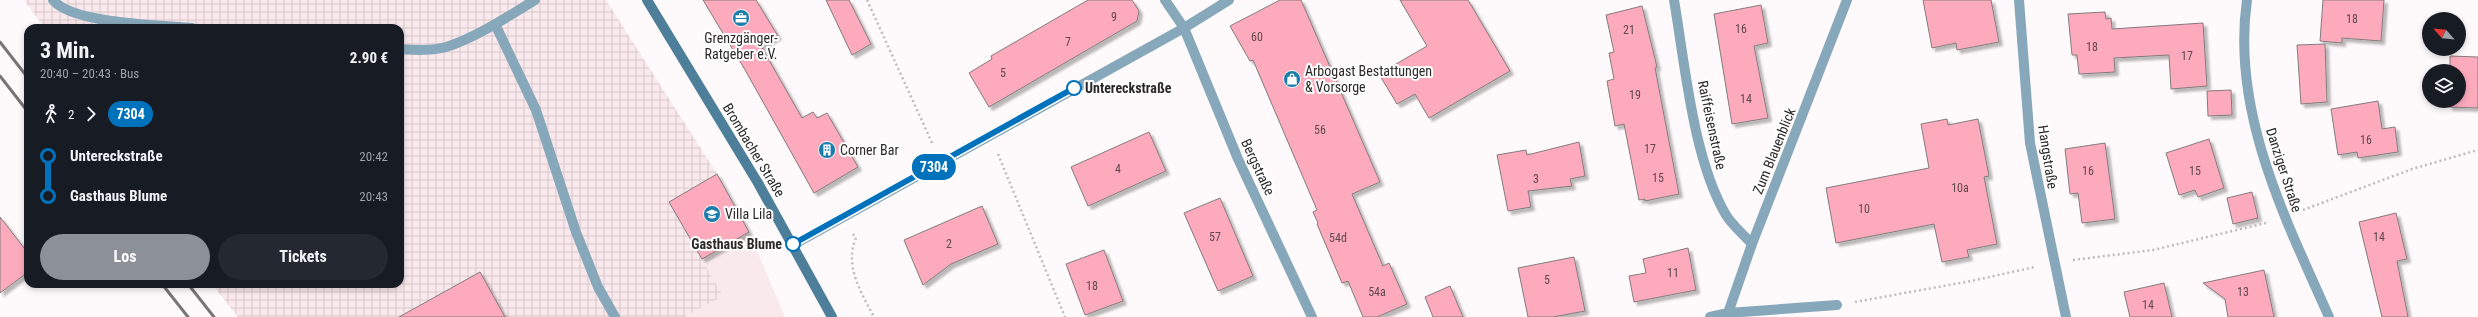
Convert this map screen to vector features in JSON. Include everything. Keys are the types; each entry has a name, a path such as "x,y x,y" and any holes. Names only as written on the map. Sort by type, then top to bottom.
{"main road":[{"name":"Brombacher Straße","path":"647,0 793,244 832,317"}],"street":[{"path":"53,0 56,4 84,17 153,24"},
{"path":"404,49 419,51 446,47 495,24 535,0"},
{"name":"Bergstraße","path":"1165,0 1184,28 1238,159 1312,317"},
{"path":"793,244 1184,28 1229,0"},
{"name":"Raiffeisenstraße","path":"1674,0 1692,107 1708,176 1726,216 1752,244"},
{"name":"Zum Blauenblick","path":"1729,315 1752,244 1847,0"},
{"name":"Hangstraße","path":"2019,0 2030,143 2053,263 2066,317"},
{"name":"Danziger Straße","path":"2247,0 2244,19 2249,89 2258,142 2285,218 2329,317"},
{"path":"495,24 536,110 576,232 598,287 615,317"},
{"path":"1710,317 1837,305"}],"path":[{"path":"867,0 941,163"},
{"path":"990,135 1065,317"},
{"path":"1837,305 1972,281 2053,263 2153,250 2285,218 2412,169 2478,150"},
{"path":"842,216 856,238 852,247 852,265 856,281 874,317"}],"shaded area":[{"path":"24,0 606,0 717,174 669,202 723,296 684,317 238,317 215,288 404,288 404,24 42,24"},
{"path":"717,174 749,232 785,317 684,317 723,296 669,202"}],"building":[{"path":"703,0 756,0 778,36 761,46 802,118 813,112 817,118 827,113 858,167 814,193 744,68"},
{"path":"826,0 849,0 871,44 852,55"},
{"path":"1088,0 1132,0 1139,11 1137,21 989,107 969,73 992,59 991,56"},
{"path":"1280,0 1301,0 1380,182 1352,194 1383,266 1389,263 1407,304 1377,317 1363,317 1348,281 1342,283 1317,224 1318,223 1313,212 1317,210 1253,60 1250,61 1230,26"},
{"path":"1400,0 1468,0 1510,71 1429,118 1415,94 1397,104 1379,74 1427,46"},
{"path":"1923,0 1991,0 1999,42 1957,50 1956,43 1932,48"},
{"path":"2323,0 2384,0 2381,41 2342,38 2342,43 2320,41"},
{"path":"1761,5 1768,43 1754,46 1768,118 1732,124 1714,14"},
{"path":"1642,6 1657,67 1655,68 1679,194 1645,201 1645,199 1639,200 1624,124 1615,126 1607,81 1614,79 1609,53 1614,52 1606,15"},
{"path":"2105,12 2106,19 2111,18 2112,29 2203,23 2207,86 2171,89 2169,55 2114,58 2115,72 2079,74 2077,55 2072,55 2068,14"},
{"path":"2325,44 2327,102 2301,104 2297,45"},
{"path":"2450,56 2478,57 2478,108 2466,108 2466,64 2450,64"},
{"path":"2231,90 2232,115 2208,116 2207,91"},
{"path":"2378,101 2382,129 2395,127 2398,152 2358,158 2357,152 2338,155 2331,109"},
{"path":"1947,119 1948,125 1978,119 1989,176 1984,177 1997,244 1967,250 1969,257 1942,262 1934,224 1836,243 1826,188 1929,168 1921,124"},
{"path":"1149,132 1166,171 1088,206 1071,167"},
{"path":"2209,139 2224,188 2198,197 2195,190 2179,195 2166,153"},
{"path":"1579,142 1585,176 1570,179 1572,186 1528,191 1531,207 1508,211 1497,155 1526,150 1527,155"},
{"path":"2105,143 2115,219 2082,223 2078,193 2070,194 2065,149"},
{"path":"717,174 749,232 702,259 669,202"},
{"path":"2252,192 2258,218 2233,224 2227,198"},
{"path":"1220,198 1253,276 1218,291 1184,213"},
{"path":"982,206 998,244 951,264 923,285 904,240"},
{"path":"2396,213 2407,259 2397,261 2408,317 2382,317 2359,222"},
{"path":"0,217 24,248 24,275 0,293"},
{"path":"1688,248 1696,290 1634,302 1629,276 1646,273 1643,259"},
{"path":"1104,250 1123,301 1085,315 1066,264"},
{"path":"1574,257 1585,311 1553,317 1528,317 1518,268"},
{"path":"2264,270 2274,317 2228,317 2225,299 2203,283"},
{"path":"480,272 505,317 399,317"},
{"path":"2164,283 2172,317 2130,317 2124,292"},
{"path":"1450,286 1463,317 1433,317 1425,297"}],"railway":[{"path":"0,42 24,73"},
{"path":"0,76 24,107"},
{"path":"165,288 188,317"},
{"path":"191,288 214,317"}],"bus line":[{"name":"7304","path":"793,244 1074,88"}],"place":[{"name":"Grenzgänger- Ratgeber e.V.","path":"741,18"},
{"name":"Arbogast Bestattungen & Vorsorge","path":"1292,79"},
{"name":"Untereckstraße","path":"1074,88"},
{"name":"Corner Bar","path":"827,150"},
{"name":"Villa Lila","path":"712,214"},
{"name":"Gasthaus Blume","path":"793,244"}]}
